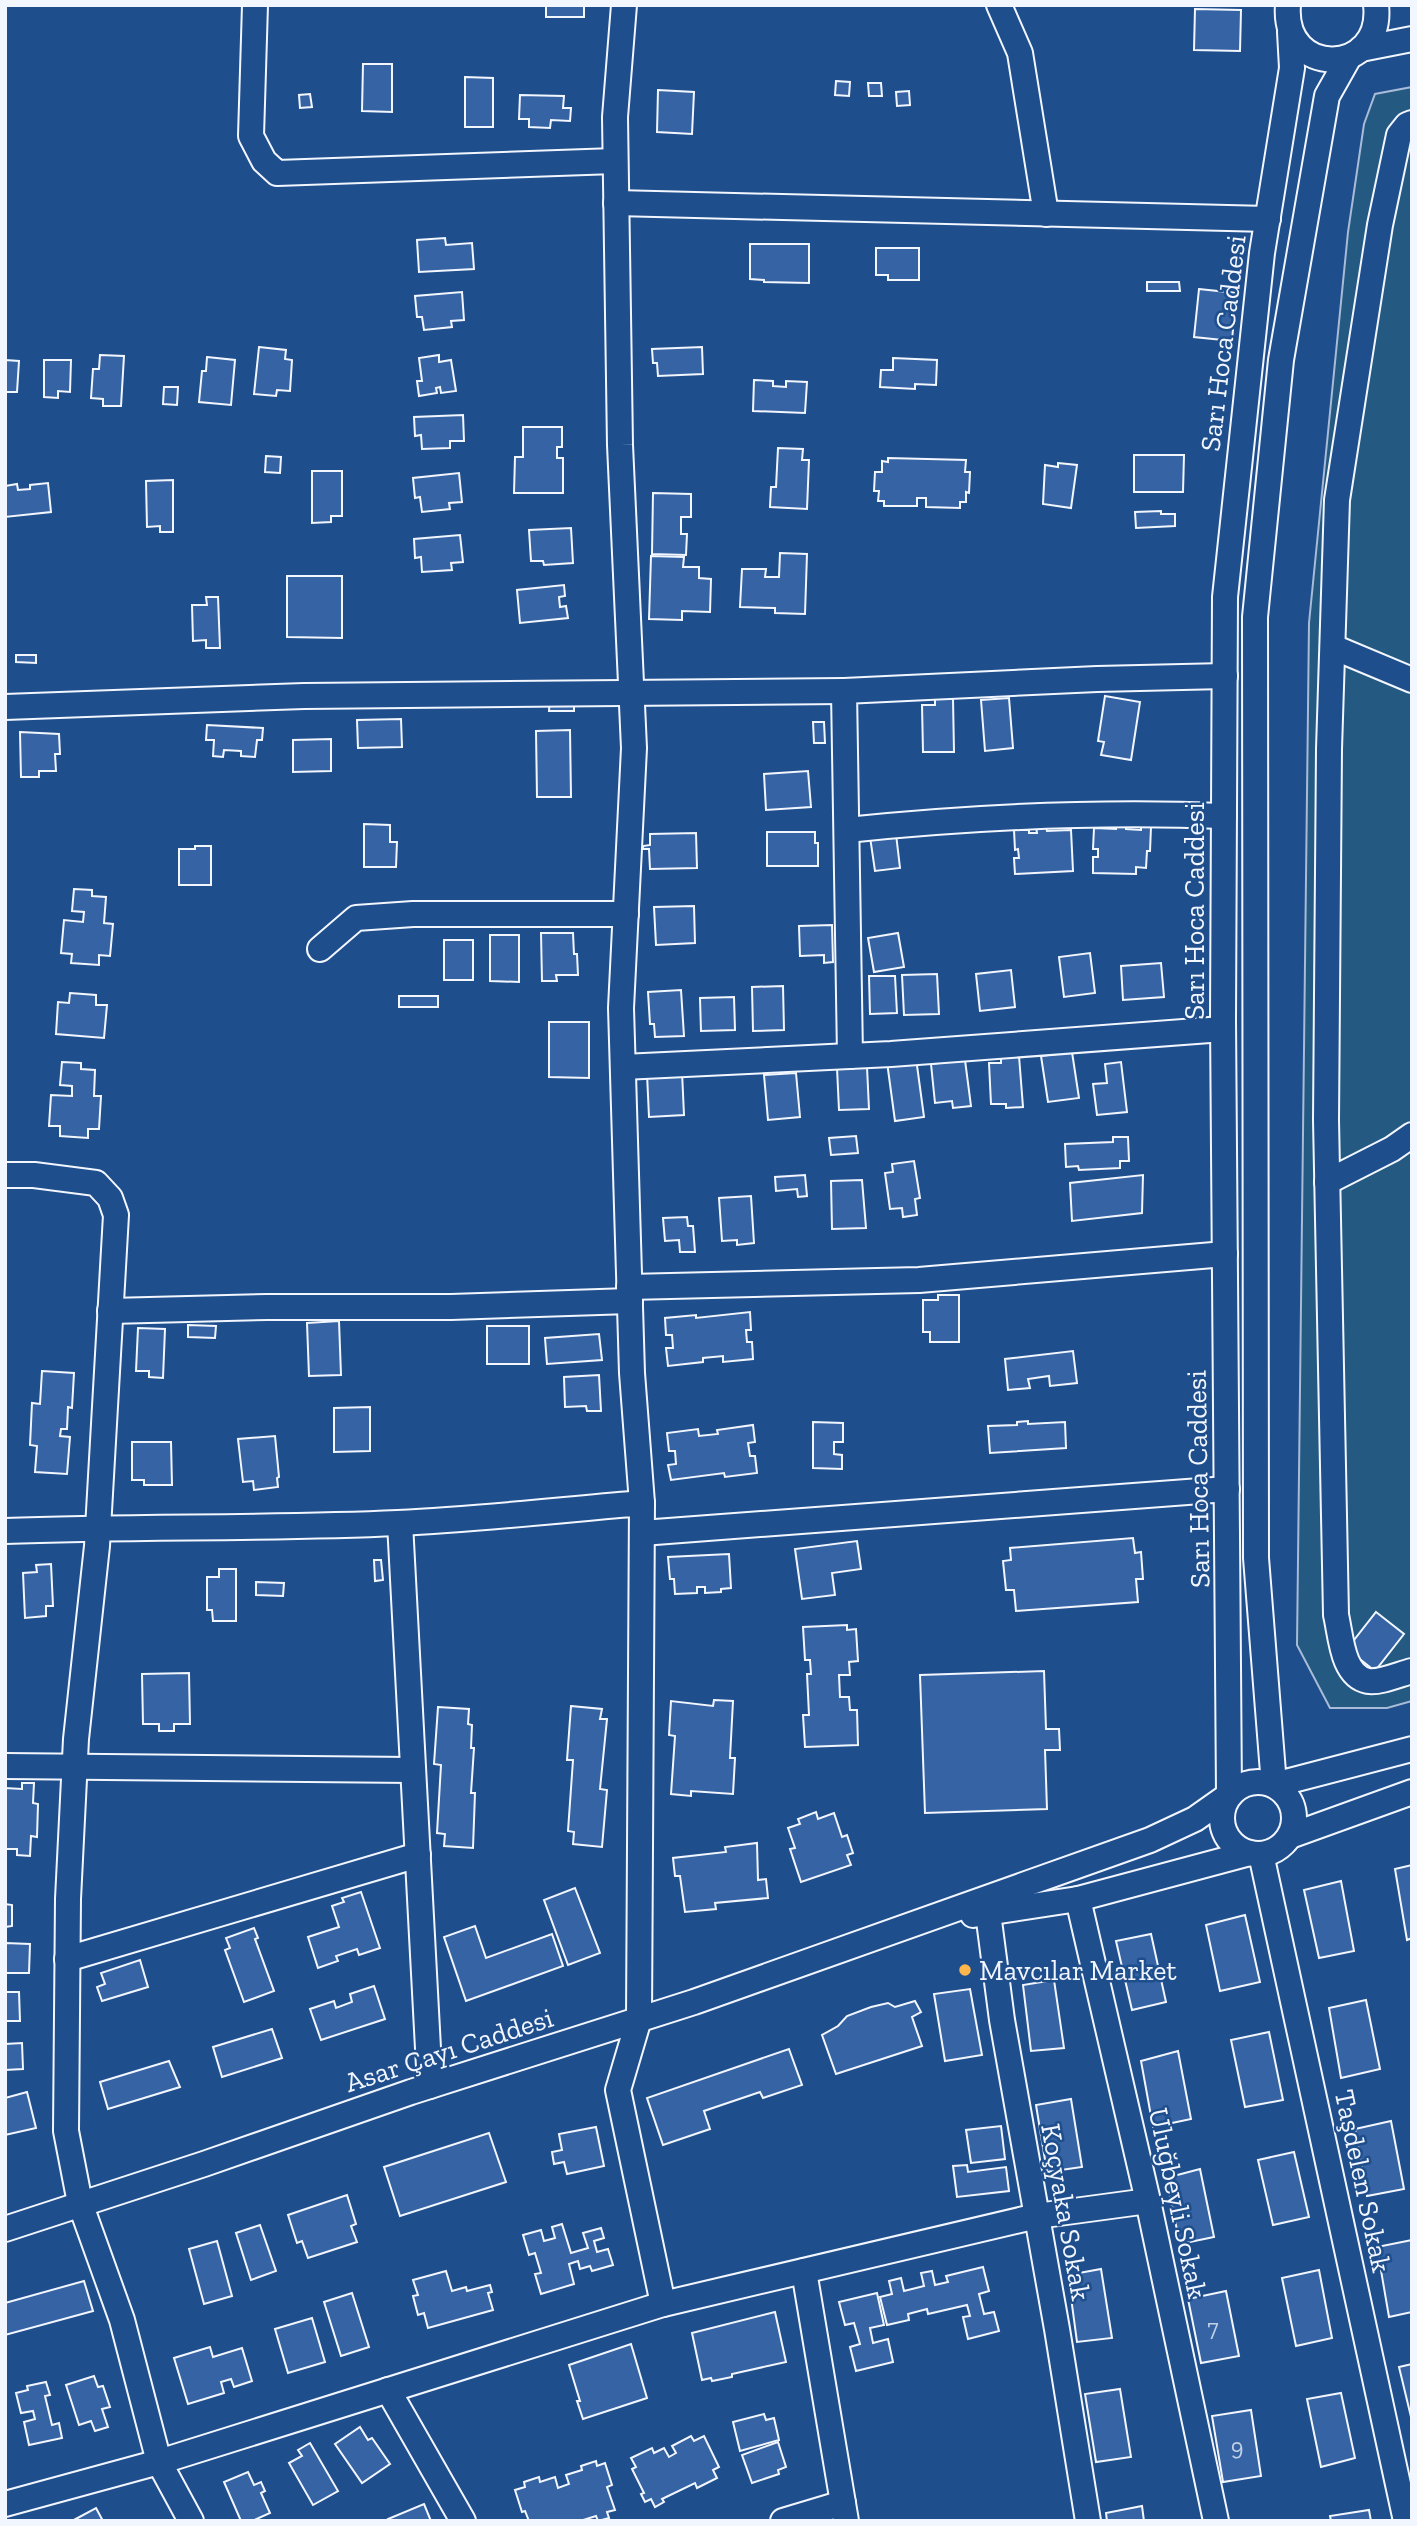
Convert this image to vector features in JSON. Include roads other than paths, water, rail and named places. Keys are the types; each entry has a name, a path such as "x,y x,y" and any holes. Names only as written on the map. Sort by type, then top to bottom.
{"street":[{"path":"255,5 251,136 264,161 276,173 615,160"},
{"path":"624,5 615,117 615,160 620,445 634,748 621,1008 632,1373 642,1533 639,2019 618,2090 663,2304"},
{"path":"999,5 1020,53 1046,214"},
{"name":"Sarı Hoca Caddesi","path":"1230,1796 1223,1029 1225,597 1268,219 1292,68 1288,5"},
{"name":"Sarı Hoca Caddesi","path":"1274,1785 1256,1558 1255,617 1281,360 1326,96 1355,53 1371,37 1376,22 1376,5"},
{"path":"1290,32 1297,44 1308,53 1321,59 1335,60 1412,39"},
{"path":"1412,123 1406,125 1399,135 1380,225 1337,500 1329,790 1327,1182 1336,1615 1347,1662 1356,1676 1370,1682 1412,1671"},
{"path":"616,203 1268,219"},
{"path":"1333,647 1412,680"},
{"path":"5,707 304,696 844,691 1225,676"},
{"path":"844,691 850,1056"},
{"path":"847,830 966,819 1150,813 1224,816"},
{"path":"320,949 356,918 413,914 626,914"},
{"path":"623,1067 850,1056 1223,1029"},
{"path":"1327,1182 1412,1136"},
{"path":"5,1175 34,1175 96,1183 110,1198 116,1215 97,1528 75,1768 68,1959 66,2131 80,2203 122,2320 159,2462 191,2521"},
{"path":"110,1311 267,1307 451,1307 630,1294 919,1280 1225,1254"},
{"path":"642,1533 1227,1489"},
{"path":"5,1531 400,1523 642,1503"},
{"path":"400,1523 430,2086"},
{"path":"1274,1785 1412,1749"},
{"path":"5,1766 413,1770"},
{"path":"910,1925 1078,1899 1256,1853 1273,1851 1290,1836 1293,1807 1289,1798 1274,1785 1250,1782 1238,1787 1230,1796 1224,1806 1222,1818 1224,1830 1230,1840 1239,1848 1256,1853"},
{"path":"1290,1836 1412,1792"},
{"path":"910,1925 1150,1840 1195,1819 1230,1796"},
{"name":"Taşdelen Sokak","path":"1256,1853 1406,2521"},
{"path":"68,1959 418,1856"},
{"name":"Uluğbeyli Sokak","path":"1078,1899 1148,2201 1216,2521"},
{"name":"Koçyaka Sokak","path":"988,1913 1002,2021 1088,2521"},
{"name":"Asar Çayı Caddesi","path":"5,2229 430,2086 694,2002 910,1925"},
{"path":"5,2504 159,2462 663,2304 1037,2216 1148,2201"},
{"path":"783,2521 844,2512 804,2271"},
{"path":"388,2390 463,2521"}],"place":[{"name":"Mavcılar Market","path":"965,1970"}]}
